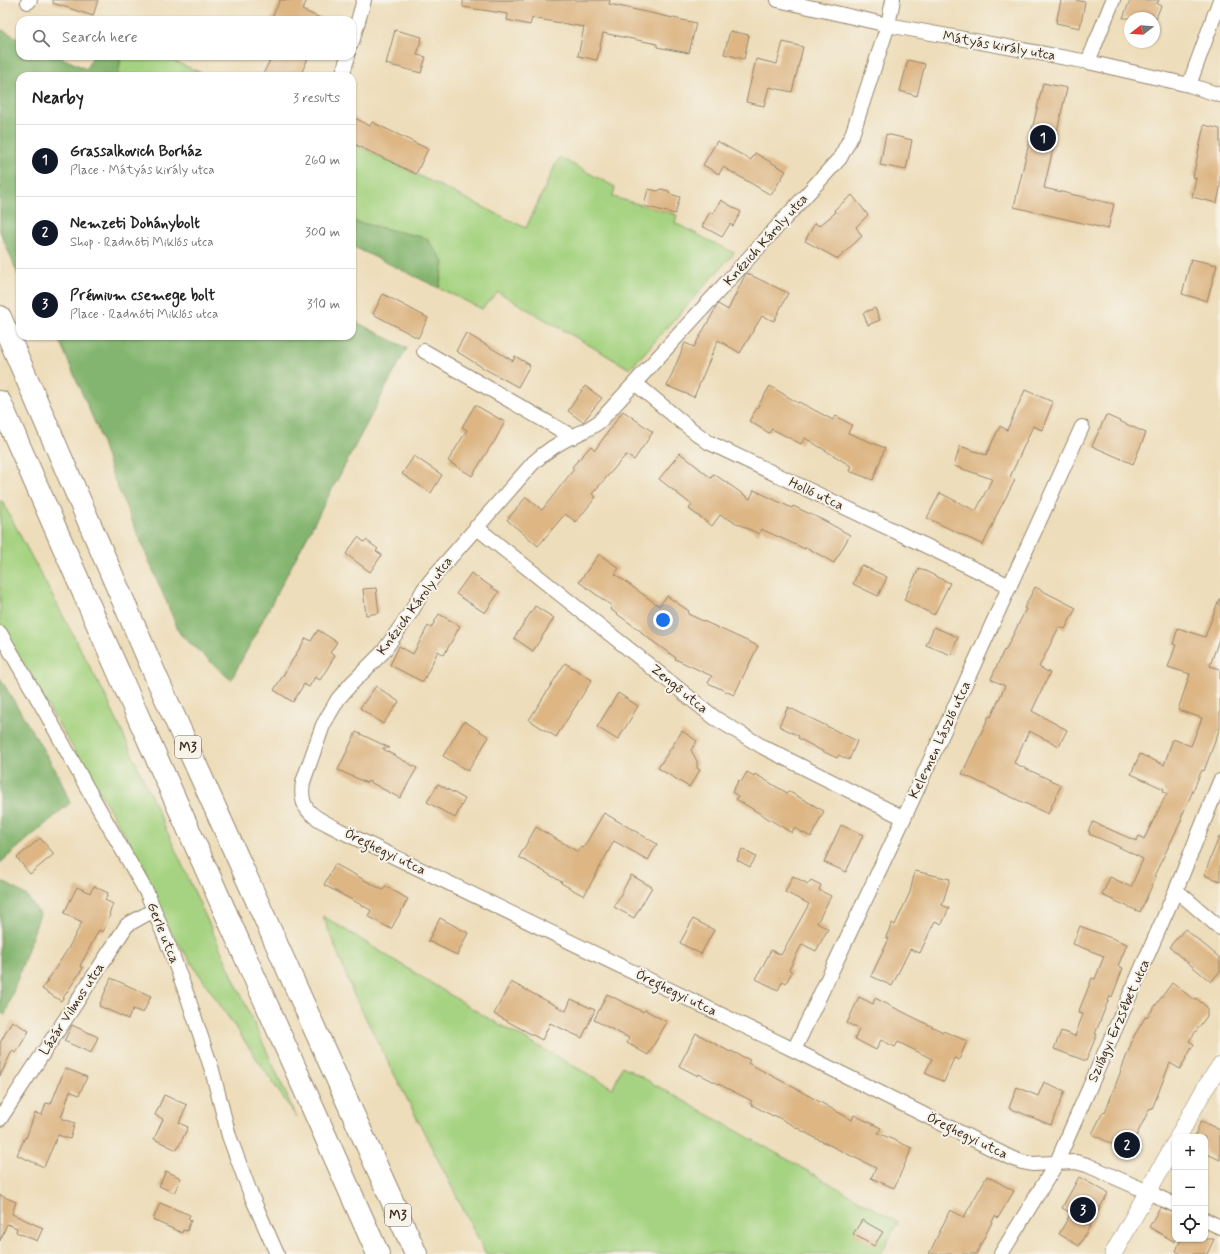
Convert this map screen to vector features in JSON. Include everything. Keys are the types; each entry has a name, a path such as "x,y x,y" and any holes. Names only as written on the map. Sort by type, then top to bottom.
{"highway":[{"name":"M3","path":"0,317 158,681 416,1254"},
{"name":"M3","path":"0,402 128,696 378,1254"}],"street":[{"path":"356,28 364,0"},
{"name":"Mátyás király utca","path":"778,0 888,25 1088,62 1189,85 1220,95"},
{"name":"Knézich Károly utca","path":"304,804 302,799 303,782 323,725 338,699 382,652 411,612 424,589 476,526 533,463 553,447 573,436 583,433 600,421 840,158 852,135 888,25 893,0"},
{"path":"1088,62 1113,0"},
{"path":"1189,85 1220,0"},
{"path":"343,72 347,60"},
{"path":"424,351 573,436"},
{"name":"Holló utca","path":"635,383 683,424 708,442 1010,586"},
{"name":"Kelemen László utca","path":"794,1050 904,818 1082,427"},
{"name":"Zengő utca","path":"476,526 715,718 763,747 904,818"},
{"name":"Gerle utca","path":"0,633 147,893 188,998 212,1070 229,1136 251,1195 277,1254"},
{"name":"Szilágyi Erzsébet utca","path":"1001,1254 1056,1164 1176,890 1220,781"},
{"name":"Öreghegyi utca","path":"304,804 308,812 314,817 339,830 794,1050 1011,1158 1032,1164 1076,1162 1087,1165 1172,1204"},
{"path":"1176,890 1220,928"},
{"name":"Lázár Vilmos utca","path":"0,1119 127,925 154,910"},
{"path":"1180,1134 1204,1090 1220,1066"},
{"path":"1112,1254 1172,1148"},
{"path":"1208,1221 1220,1227"}],"green space":[{"path":"2,30 16,37 16,60 67,60 86,69 91,60 120,60 119,72 16,72 16,269 0,231 0,32"},
{"path":"120,60 172,60 199,72 119,72"},
{"path":"356,145 526,228 559,157 615,187 613,197 677,215 675,223 734,253 630,369 498,292 482,309 439,288 444,262 426,238 356,222"},
{"path":"356,222 426,238 444,262 439,288 356,248"},
{"path":"356,322 407,348 231,680 180,634 112,474 98,430 60,342 58,340 356,340"},
{"path":"0,501 2,501 107,699 297,1118 165,924 144,867 0,626"},
{"path":"0,678 59,776 70,803 0,863"},
{"path":"0,880 26,895 40,914 5,1015 0,1012"},
{"path":"323,916 486,1017 613,1088 622,1066 898,1222 881,1254 486,1254 354,995"}],"building":[{"path":"53,0 98,0 93,16 53,3"},
{"path":"280,0 307,0 302,10 316,16 273,16"},
{"path":"463,0 610,0 609,4 696,23 689,53 657,47 657,44 603,33 597,60 578,56 584,27 532,18 530,25 507,20 508,14 463,7"},
{"path":"1061,0 1076,0 1085,2 1080,28 1056,23"},
{"path":"1130,0 1159,0 1157,4 1161,6 1158,12 1125,12"},
{"path":"395,30 422,37 417,55 426,57 421,73 386,64"},
{"path":"730,31 749,35 744,59 724,54"},
{"path":"783,42 803,47 792,92 769,87 764,106 746,102 756,59 777,64"},
{"path":"270,60 307,60 302,72 264,72"},
{"path":"908,60 925,64 917,96 900,91"},
{"path":"1043,83 1067,88 1044,188 1114,204 1108,229 1014,207"},
{"path":"356,119 370,126 372,122 428,149 416,174 356,145"},
{"path":"1204,125 1220,129 1220,188 1217,203 1192,197 1196,178 1193,177"},
{"path":"886,134 912,140 906,170 880,165"},
{"path":"717,141 751,160 755,153 786,171 771,195 723,167 719,174 703,165"},
{"path":"648,189 658,191 661,189 669,191 670,194 680,197 675,214 644,206"},
{"path":"852,195 868,215 856,227 862,236 838,259 805,241 815,223 819,226 835,213 834,210"},
{"path":"721,200 741,212 733,226 730,224 722,237 702,226 710,212 713,214"},
{"path":"1191,259 1217,265 1207,301 1182,294"},
{"path":"746,273 788,293 774,321 762,316 740,353 718,340 694,397 667,386 685,343 694,347 718,304 728,310"},
{"path":"383,294 428,318 418,338 373,314"},
{"path":"875,308 880,320 868,325 863,313"},
{"path":"466,333 513,361 515,356 530,365 518,387 456,351"},
{"path":"585,386 602,398 583,422 568,411"},
{"path":"770,386 798,403 799,402 833,420 836,416 852,425 848,433 885,448 873,480 849,471 851,466 805,438 801,444 772,429 769,433 749,421"},
{"path":"1025,390 1053,402 1042,430 1033,426 1010,477 1015,480 983,545 927,518 940,493 976,511 992,479 954,466 960,446 986,455 1000,426 1007,430"},
{"path":"475,405 505,422 493,444 472,476 448,461 467,430 462,427"},
{"path":"623,411 653,432 634,460 626,455 592,494 596,497 576,522 565,514 538,546 507,520 526,497 542,510 574,469 572,467 591,446 595,450"},
{"path":"1106,415 1146,433 1133,464 1092,446"},
{"path":"680,453 711,478 714,474 750,499 754,490 792,508 793,506 823,520 850,535 834,563 806,547 805,549 761,529 759,534 720,515 712,526 689,509 692,505 659,479"},
{"path":"414,456 442,475 431,493 402,474"},
{"path":"358,537 364,542 366,540 378,549 376,551 382,555 370,572 346,554"},
{"path":"599,554 619,568 615,574 659,606 667,596 689,611 688,614 758,646 734,695 708,683 712,676 675,659 676,658 610,609 612,606 579,582"},
{"path":"861,565 887,577 878,596 853,584"},
{"path":"919,568 950,583 934,615 904,600"},
{"path":"471,573 499,592 485,613 456,594"},
{"path":"1035,587 1076,608 1065,629 1059,627 1039,667 1050,673 1032,711 1067,730 1059,746 1029,731 1014,763 1061,785 1048,814 962,774 989,716 991,717 1005,686 991,679 1004,650 1005,651 1026,609 1024,608"},
{"path":"376,588 379,613 366,615 363,589"},
{"path":"1219,599 1220,636 1210,666 1220,669 1220,728 1204,771 1202,770 1181,818 1182,819 1154,876 1156,877 1140,912 1102,895 1110,877 1131,887 1143,859 1089,834 1090,832 1088,831 1093,822 1136,841 1139,836 1144,839 1167,793 1163,791 1164,789 1131,774 1140,754 1164,765 1173,739 1191,746 1202,718 1178,710 1190,674 1168,667 1176,645 1173,644 1178,628 1205,637"},
{"path":"535,606 554,618 533,651 514,638"},
{"path":"439,614 460,626 444,655 438,651 423,682 390,665 399,646 413,654 428,626 431,628"},
{"path":"934,627 958,637 951,655 926,645"},
{"path":"318,630 337,642 330,653 335,656 320,680 315,677 309,687 304,684 293,702 274,690 306,638 311,641"},
{"path":"565,663 592,680 556,737 529,720"},
{"path":"376,686 399,702 383,724 360,708"},
{"path":"618,693 638,706 618,740 597,727"},
{"path":"788,707 857,741 849,760 839,755 837,758 822,751 798,738 799,736 779,726"},
{"path":"464,721 489,737 468,771 443,756"},
{"path":"682,731 697,741 691,750 697,761 697,768 700,770 689,787 658,768"},
{"path":"356,732 390,748 383,749 417,768 400,798 368,781 367,783 338,770"},
{"path":"747,772 754,776 755,774 787,793 788,791 824,811 811,837 794,828 792,833 736,799 738,796 732,792 739,780 741,782"},
{"path":"438,784 465,799 455,818 427,802"},
{"path":"604,813 657,844 648,860 614,841 584,896 519,857 536,827 578,852 581,847 583,848"},
{"path":"841,825 863,835 846,872 824,862"},
{"path":"1220,837 1220,881 1204,875"},
{"path":"40,838 54,854 30,874 17,858"},
{"path":"742,849 756,857 750,867 737,860"},
{"path":"335,864 383,890 385,886 408,899 391,929 368,916 371,910 324,885"},
{"path":"915,871 950,879 942,905 949,908 942,924 935,921 920,953 910,949 892,986 871,976 889,939 886,937 892,923 895,925 910,892"},
{"path":"631,875 652,887 634,918 614,907"},
{"path":"793,876 808,884 811,880 821,885 819,890 831,896 817,923 828,929 816,951 802,944 789,970 792,972 786,983 783,981 778,990 756,979 771,950 781,955 809,904 785,892"},
{"path":"94,886 108,893 105,900 113,904 109,914 110,915 103,932 99,930 80,966 83,968 61,1001 42,989 68,949 82,922 64,913 77,887 90,893"},
{"path":"440,918 468,933 457,955 428,941"},
{"path":"693,919 714,930 701,954 680,943"},
{"path":"1080,926 1127,944 1118,966 1123,968 1112,997 1110,996 1086,1061 1054,1049 1061,1031 1075,1036 1083,1014 1078,1013 1092,978 1095,979 1104,956 1073,944"},
{"path":"1185,929 1220,958 1220,971 1211,982 1169,947"},
{"path":"111,978 151,996 143,1013 133,1009 128,1019 99,1006"},
{"path":"511,982 566,1011 571,999 595,1010 582,1038 550,1023 542,1040 494,1014"},
{"path":"1172,983 1195,1000 1196,998 1207,1007 1207,1016 1189,1041 1194,1044 1180,1069 1170,1063 1152,1109 1150,1108 1128,1152 1092,1134 1103,1112 1105,1113 1134,1036 1146,1016 1147,1017"},
{"path":"607,994 643,1012 645,1010 667,1022 648,1055 627,1043 629,1038 594,1020"},
{"path":"859,997 873,1004 875,998 943,1032 967,1041 959,1060 954,1058 944,1082 925,1073 932,1059 898,1042 895,1047 881,1040 876,1050 855,1039 859,1029 847,1023"},
{"path":"12,1021 29,1031 16,1053 12,1051 0,1076 0,1043"},
{"path":"72,1025 98,1037 91,1053 64,1041"},
{"path":"696,1033 730,1052 731,1051 750,1060 748,1063 852,1120 854,1115 881,1128 878,1133 912,1148 894,1188 871,1178 876,1168 750,1104 752,1101 699,1074 698,1076 679,1066"},
{"path":"65,1068 87,1077 79,1095 70,1091 61,1118 75,1123 70,1139 58,1135 44,1167 17,1155 25,1137 26,1138 35,1113 42,1115 46,1103 51,1104"},
{"path":"1044,1082 1065,1091 1051,1125 1009,1108 1017,1087 1038,1096"},
{"path":"164,1095 187,1105 179,1123 188,1127 177,1150 154,1139 163,1119 155,1115"},
{"path":"1201,1121 1220,1130 1220,1160 1208,1154 1208,1134 1195,1134"},
{"path":"166,1171 181,1178 174,1193 159,1186"},
{"path":"987,1176 1014,1191 998,1218 995,1216 976,1254 929,1254 950,1210 964,1217"},
{"path":"1079,1177 1108,1193 1079,1246 1059,1234 1071,1213 1062,1208"},
{"path":"0,1195 16,1202 12,1214 43,1228 37,1241 16,1232 17,1228 7,1224 0,1241"},
{"path":"160,1203 190,1215 188,1219 191,1220 187,1231 183,1230 182,1233 153,1220"},
{"path":"1160,1207 1172,1212 1172,1240 1149,1227"},
{"path":"862,1220 883,1232 874,1246 853,1234"},
{"path":"1208,1239 1214,1239 1207,1254 1182,1254 1176,1251 1180,1242 1208,1242"}],"place":[{"name":"Grassalkovich Borház","path":"1043,138"},
{"name":"Nemzeti Dohánybolt","path":"1127,1145"},
{"name":"Prémium csemege bolt","path":"1083,1210"}]}
